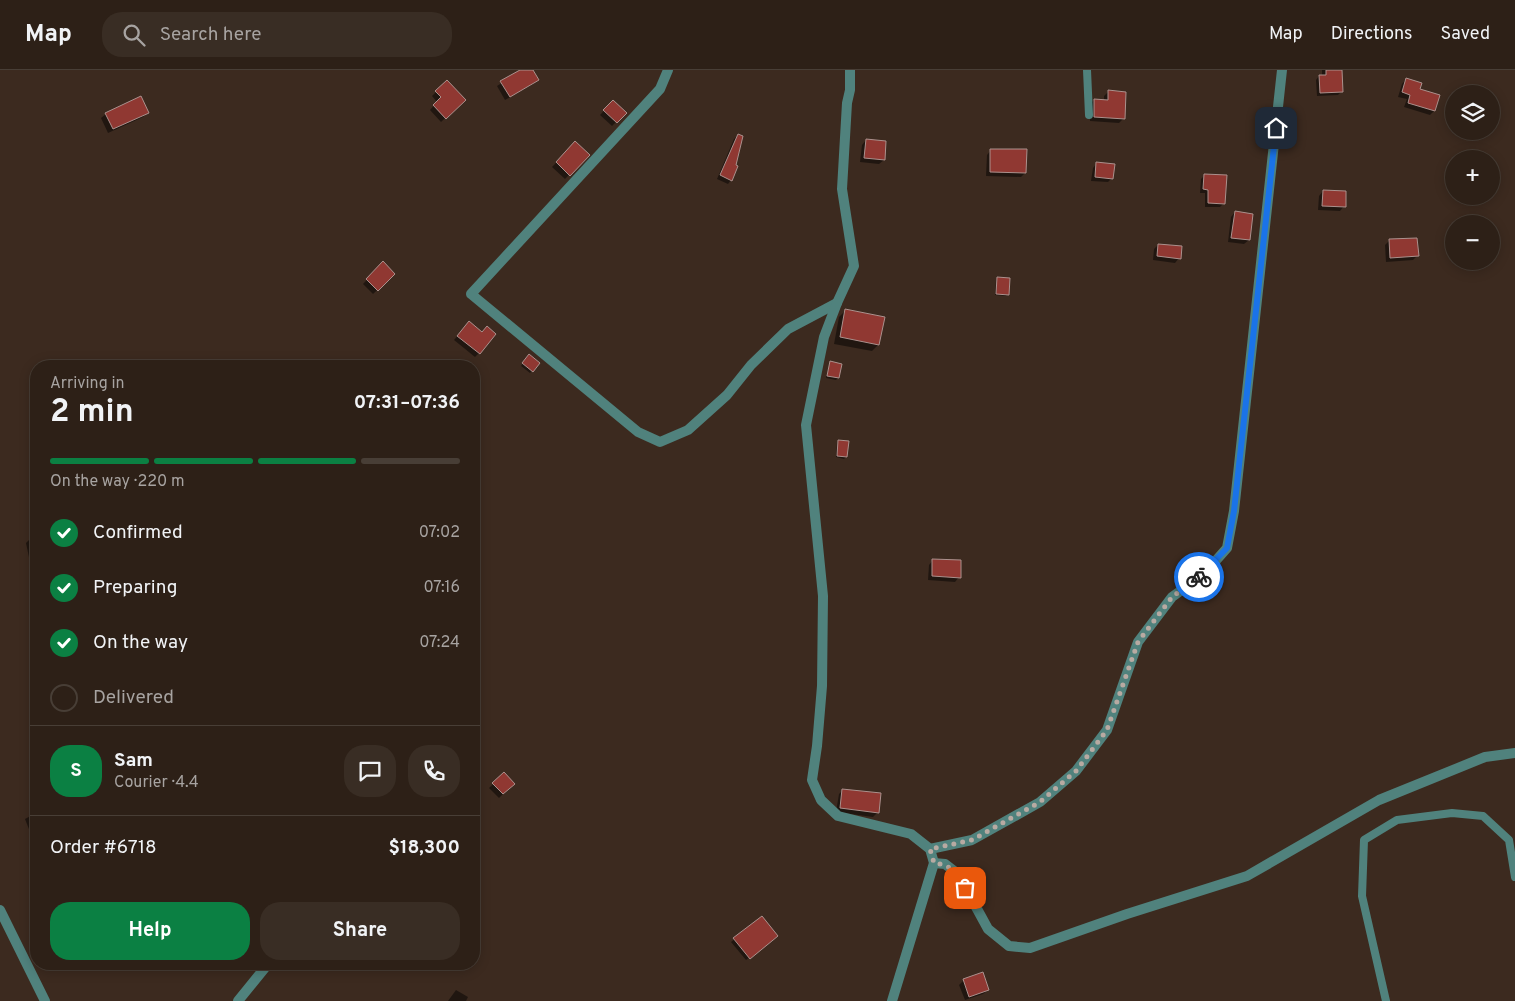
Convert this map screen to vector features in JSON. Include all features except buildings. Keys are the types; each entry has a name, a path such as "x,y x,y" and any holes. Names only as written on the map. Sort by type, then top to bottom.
{"street":[{"path":"668,70 660,89 471,294 638,432 660,442 688,430 727,395 751,365 788,330 837,303"},
{"path":"850,70 842,189 854,266 824,337 806,425 823,596 822,686 812,780 821,800 838,816 912,834 930,849 934,863 892,1001"},
{"path":"930,849 972,840 1040,802 1076,771 1107,730 1138,642 1172,597 1204,574 1227,548 1234,511 1282,70"},
{"path":"934,863 945,864 958,874 988,930 1008,946 1030,948 1127,914 1247,876 1379,800 1484,757 1515,753"},
{"path":"0,910 45,1001"},
{"path":"238,1001 263,970"}],"lane":[{"path":"1087,70 1089,116"},
{"path":"1386,1001 1362,896 1364,840 1397,820 1452,813 1483,816 1508,840 1515,877"}],"way so far":[{"path":"965,888 958,874 945,864 934,863 930,849 972,840 1040,802 1076,771 1107,730 1138,642 1172,597 1199,577"}],"route":[{"path":"1199,577 1204,574 1227,548 1234,511 1276,128"}]}
